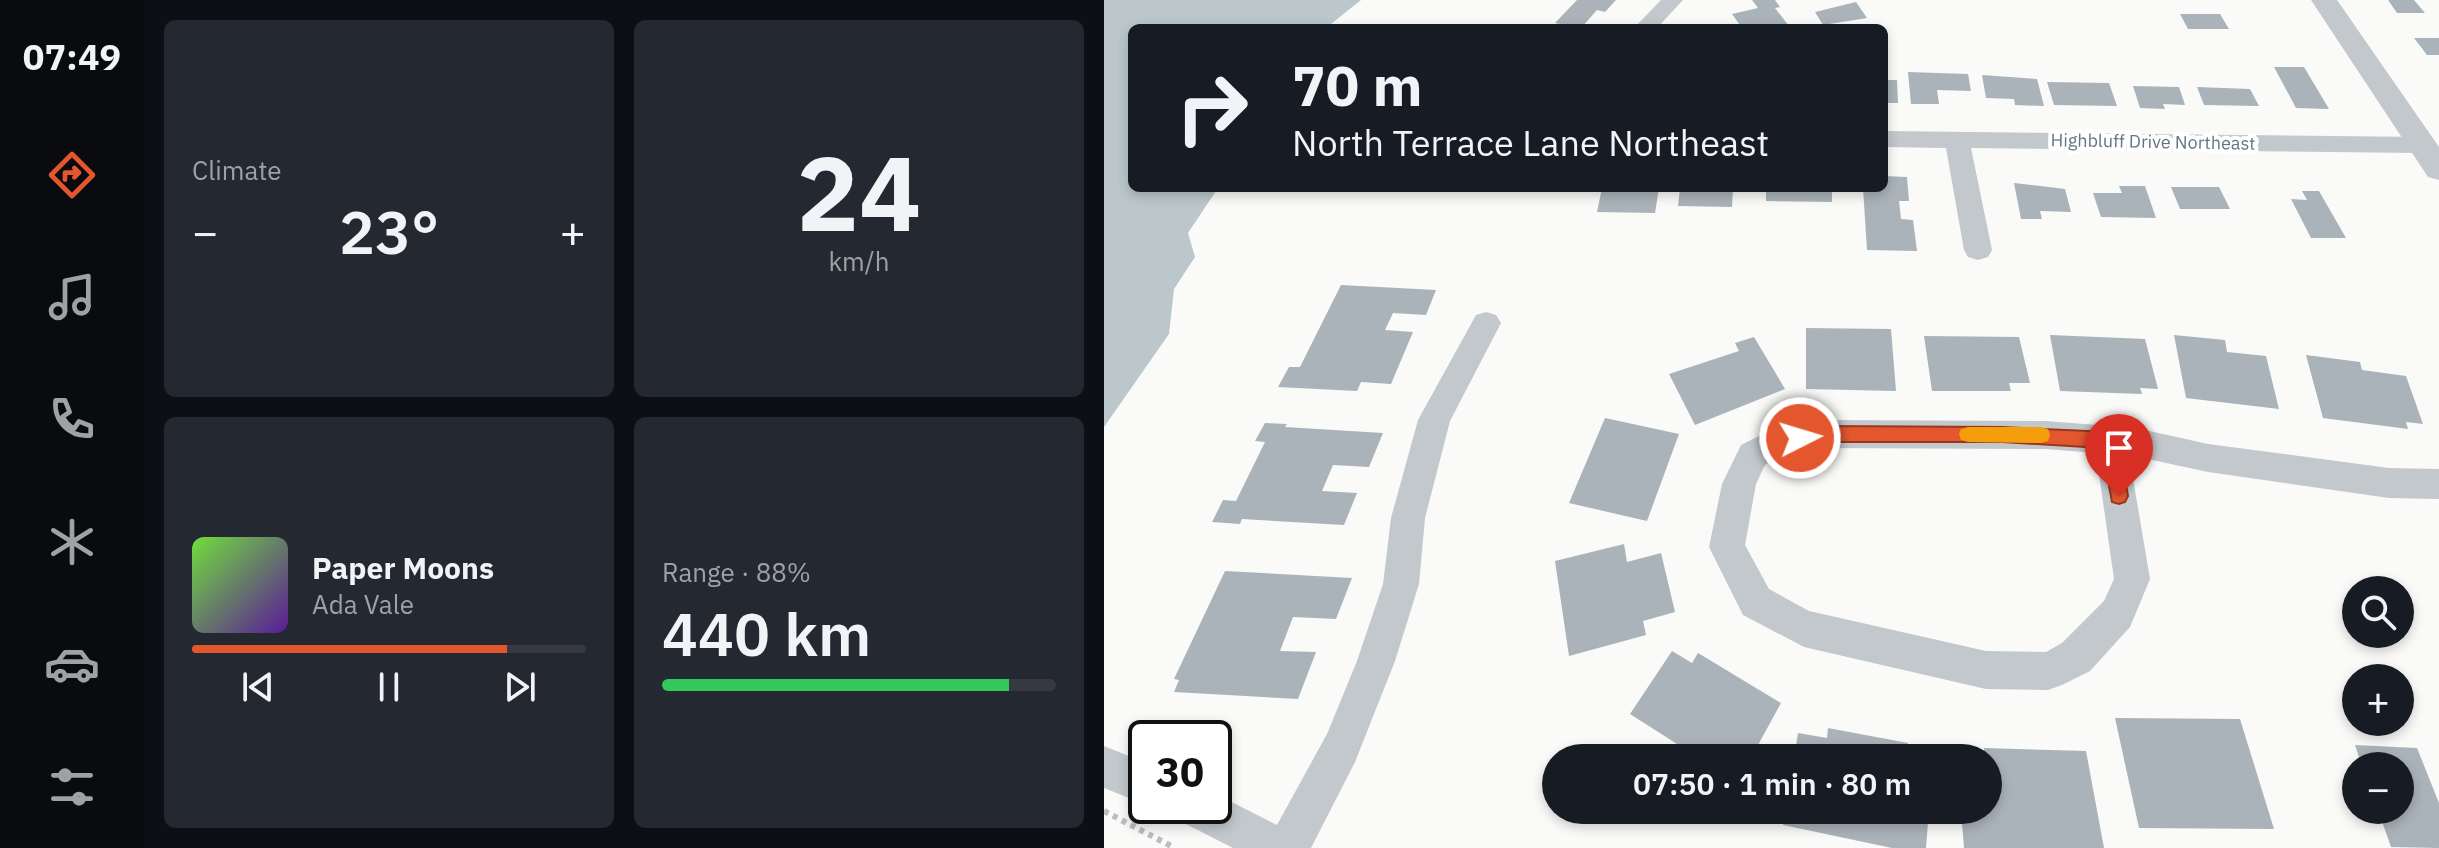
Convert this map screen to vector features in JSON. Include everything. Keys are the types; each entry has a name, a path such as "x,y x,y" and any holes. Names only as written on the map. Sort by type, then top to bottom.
{"street":[{"path":"1649,24 1673,0"},
{"path":"2324,0 2439,170"},
{"name":"Highbluff Drive Northeast","path":"1888,139 2422,145"},
{"path":"1957,140 1978,250"},
{"path":"1288,848 1341,748 1376,661 1401,584 1408,518 1434,420 1486,323"},
{"path":"2110,440 2132,579 2117,614 2076,657 2048,671 1986,670 1804,628 1756,602 1727,547 1739,484 1753,455 1777,441 1822,434 2046,435 2136,442 2208,458 2359,479 2439,484"},
{"path":"1104,767 1128,777"},
{"path":"1231,824 1278,848"}],"path":[{"path":"1104,811 1175,848"}],"shaded area":[{"path":"1104,0 1361,0 1331,24 1128,24 1128,192 1215,192 1188,233 1195,257 1174,289 1169,334 1104,427"}],"building":[{"path":"1577,0 1616,0 1605,12 1597,10 1585,24 1555,23"},
{"path":"1752,0 1775,0 1780,7 1775,8 1787,24 1739,24 1732,14 1758,8"},
{"path":"2388,0 2414,0 2425,13 2397,13"},
{"path":"1856,2 1867,18 1822,24 1815,12"},
{"path":"2180,14 2220,14 2229,29 2188,29"},
{"path":"2414,38 2439,38 2439,55 2427,55"},
{"path":"2274,67 2304,67 2329,109 2296,108"},
{"path":"1908,72 1968,74 1971,91 1937,90 1939,104 1911,104"},
{"path":"1982,75 2037,79 2044,106 2015,105 2014,99 1986,98"},
{"path":"1888,80 1897,80 1898,103 1888,103"},
{"path":"2047,82 2109,83 2117,106 2054,105"},
{"path":"2133,86 2179,87 2185,105 2163,104 2165,109 2140,108"},
{"path":"2197,87 2250,89 2259,106 2204,105"},
{"path":"1888,176 1907,177 1909,201 1899,201 1901,219 1913,220 1917,251 1867,250 1863,192 1888,192"},
{"path":"2014,183 2065,189 2071,212 2040,211 2042,219 2021,219"},
{"path":"2119,186 2145,186 2156,218 2101,217 2093,193 2122,193"},
{"path":"2171,187 2219,187 2230,209 2180,209"},
{"path":"2302,191 2319,191 2346,238 2311,238 2291,199 2307,200"},
{"path":"1601,192 1658,192 1655,213 1597,212"},
{"path":"1680,192 1733,192 1732,207 1678,206"},
{"path":"1766,192 1832,192 1832,202 1766,201"},
{"path":"1341,285 1436,290 1426,315 1393,313 1385,330 1413,332 1391,384 1361,382 1357,391 1278,387 1289,367 1300,367"},
{"path":"1806,328 1891,329 1896,391 1806,389"},
{"path":"2050,335 2145,339 2158,389 2140,388 2142,394 2060,391"},
{"path":"2174,335 2225,340 2227,352 2266,356 2279,409 2186,398"},
{"path":"1924,336 2019,337 2030,383 2009,383 2011,391 1932,391"},
{"path":"1754,337 1785,389 1695,425 1669,374 1739,351 1735,343"},
{"path":"2306,355 2360,362 2362,370 2406,376 2423,424 2406,422 2408,429 2323,418"},
{"path":"1605,418 1679,434 1647,521 1569,503"},
{"path":"1265,423 1383,433 1369,467 1333,465 1322,491 1357,493 1344,525 1242,519 1240,524 1212,522 1223,500 1236,501 1265,442 1255,441"},
{"path":"1624,544 1627,562 1661,553 1675,612 1643,621 1646,635 1569,656 1555,561"},
{"path":"1225,571 1352,578 1336,619 1293,617 1280,651 1316,652 1298,699 1174,692 1179,680 1174,679"},
{"path":"1672,651 1692,663 1698,653 1781,703 1759,744 1677,744 1630,714"},
{"path":"2115,718 2240,719 2274,829 2139,828"},
{"path":"1828,728 1908,744 1796,744 1798,733 1827,738"},
{"path":"2355,745 2417,748 2439,803 2439,848 2391,847 2383,824 2414,824 2414,752 2357,752"},
{"path":"2002,749 2086,751 2104,848 1964,848 1962,824 2002,824"},
{"path":"1928,824 1926,848 1892,848 1783,825"}],"slow traffic":[{"path":"1968,434 2041,435"}],"route":[{"path":"1800,438 1822,434 2002,434 2110,440 2119,496"}]}
